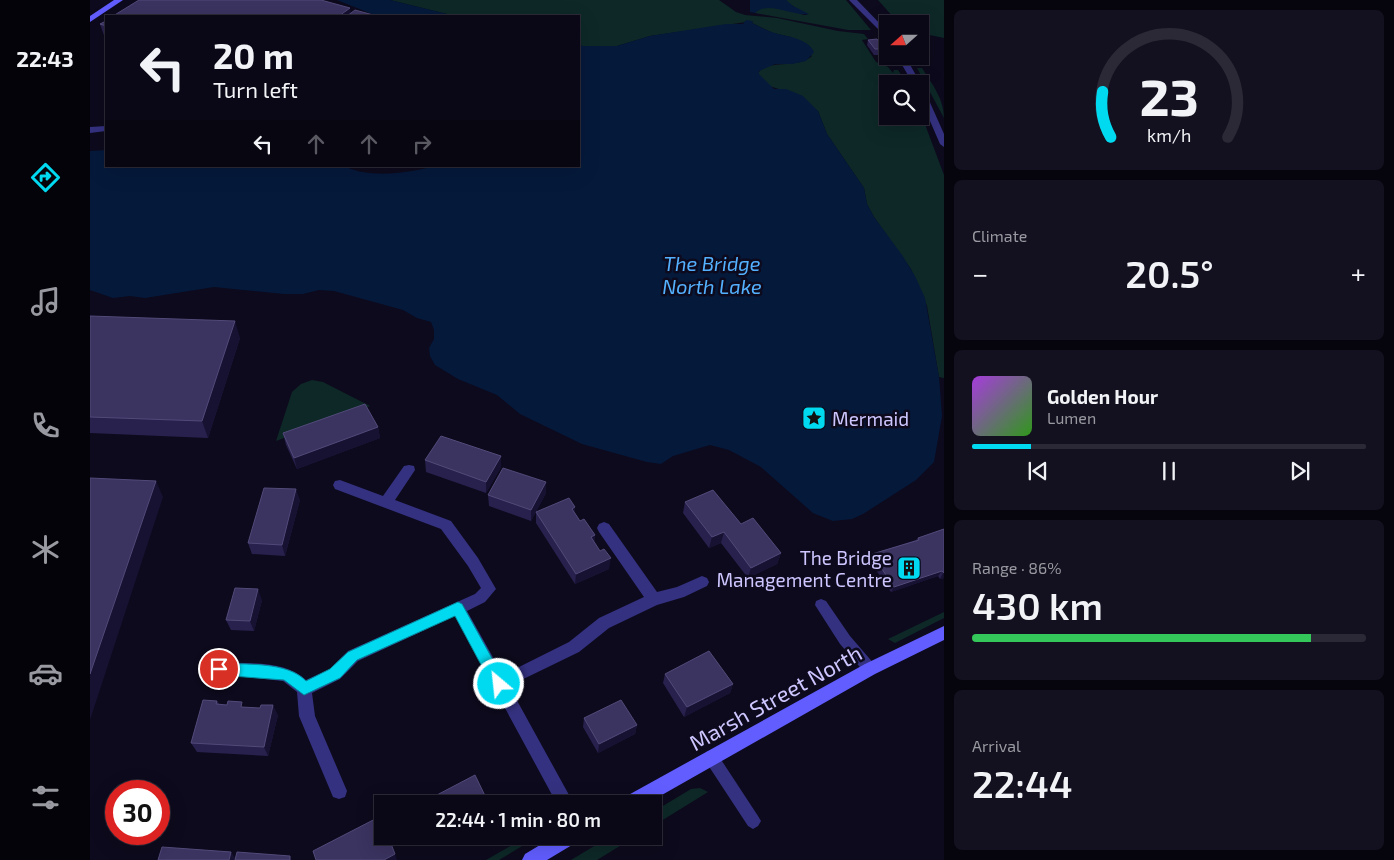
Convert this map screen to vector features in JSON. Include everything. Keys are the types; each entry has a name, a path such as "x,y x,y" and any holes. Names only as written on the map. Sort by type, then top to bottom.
{"street":[{"path":"90,20 119,0"},
{"path":"386,502 408,470"},
{"path":"304,689 335,674 352,656 458,608 484,595 489,589 473,562 446,525 340,486"},
{"path":"604,528 654,599"},
{"path":"499,684 574,647 604,623 654,599 679,593 702,582"},
{"path":"458,608 561,795"},
{"name":"Marsh Street North","path":"644,795 870,669 944,633"},
{"path":"219,669 285,674 294,679 304,689 307,716 339,791"},
{"path":"531,860 556,845"}],"lane":[{"path":"853,0 879,27"},
{"path":"929,110 944,144"},
{"path":"90,130 105,129"},
{"path":"821,605 845,640 870,669"},
{"path":"711,757 753,822"}],"green space":[{"path":"390,0 719,0 736,12 745,15 777,18 838,31 864,34 868,39 862,40 876,62 879,65 888,67 893,73 894,70 898,70 901,75 879,75 879,125 925,125 944,175 944,378 939,377 927,306 911,269 874,217 867,204 864,188 827,134 818,111 779,89 769,86 758,74 767,66 798,62 812,56 791,37 773,33 752,23 753,21 650,36 617,46 582,46 580,44 580,15 451,15"},
{"path":"786,0 846,0 871,30 848,30 755,13 759,9 771,7 808,15"},
{"path":"878,0 944,0 944,38 929,35 929,15 892,15"},
{"path":"917,68 922,68 926,75 921,75"},
{"path":"929,79 942,104 944,118 929,90"},
{"path":"312,380 323,382 370,406 276,441 292,392 301,384"},
{"path":"944,612 944,618 895,643 888,639"},
{"path":"700,788 708,792 662,820 662,807 691,789"},
{"path":"512,845 524,845 499,860 486,860"},
{"path":"596,845 621,845 597,860 571,860"}],"water":[{"path":"337,0 390,0 451,15 374,15"},
{"path":"750,0 786,0 809,14 774,8 760,9 755,13 750,12"},
{"name":"The Bridge North Lake","path":"746,20 753,21 752,23 769,31 797,39 811,47 814,52 806,61 792,64 775,64 759,71 759,74 774,89 786,89 803,96 818,111 827,134 864,188 867,204 874,217 902,255 915,276 925,298 939,377 942,416 934,462 916,480 852,519 833,521 813,513 761,467 729,450 710,445 673,456 661,464 582,444 520,414 497,395 458,379 435,365 430,356 429,348 434,339 434,330 431,322 417,318 403,310 334,291 319,290 303,294 284,294 214,287 145,298 130,296 113,298 90,290 90,151 105,150 105,167 346,167 377,174 389,174 431,167 580,167 580,44 582,46 617,46 650,36 726,24 743,24"}],"building":[{"path":"139,0 321,0 350,8 340,15 115,15"},
{"path":"355,10 373,15 348,15"},
{"path":"877,39 879,49 875,49 868,40"},
{"path":"90,316 235,321 202,421 90,417"},
{"path":"365,404 378,427 294,458 283,433"},
{"path":"441,436 501,456 486,482 425,460"},
{"path":"503,468 546,482 531,510 488,495"},
{"path":"90,478 156,481 90,674"},
{"path":"264,488 296,489 282,545 248,543"},
{"path":"713,490 741,524 753,518 781,553 751,568 724,532 712,537 685,502"},
{"path":"569,498 575,507 572,509 580,521 584,519 595,535 591,537 600,551 604,549 611,558 576,574 536,512"},
{"name":"The Bridge Management Centre","path":"944,529 944,573 942,571 894,587 872,554 919,540 918,538"},
{"path":"235,588 258,589 250,621 226,620"},
{"path":"709,651 733,684 687,707 665,674"},
{"path":"203,700 217,701 216,704 227,705 228,701 242,702 241,707 260,708 261,705 273,705 264,747 191,743"},
{"path":"621,700 637,725 599,744 584,718"},
{"path":"475,775 485,795 437,795"},
{"path":"374,820 374,845 392,845 395,854 384,860 316,860 313,851"},
{"path":"162,847 231,852 229,860 158,860"},
{"path":"237,852 290,856 290,860 235,860"}],"place":[{"name":"Mermaid","path":"814,418"},
{"name":"The Bridge Management Centre","path":"909,568"}],"route":[{"path":"219,669 285,674 294,679 304,689 335,674 352,656 458,608 499,684"}]}
